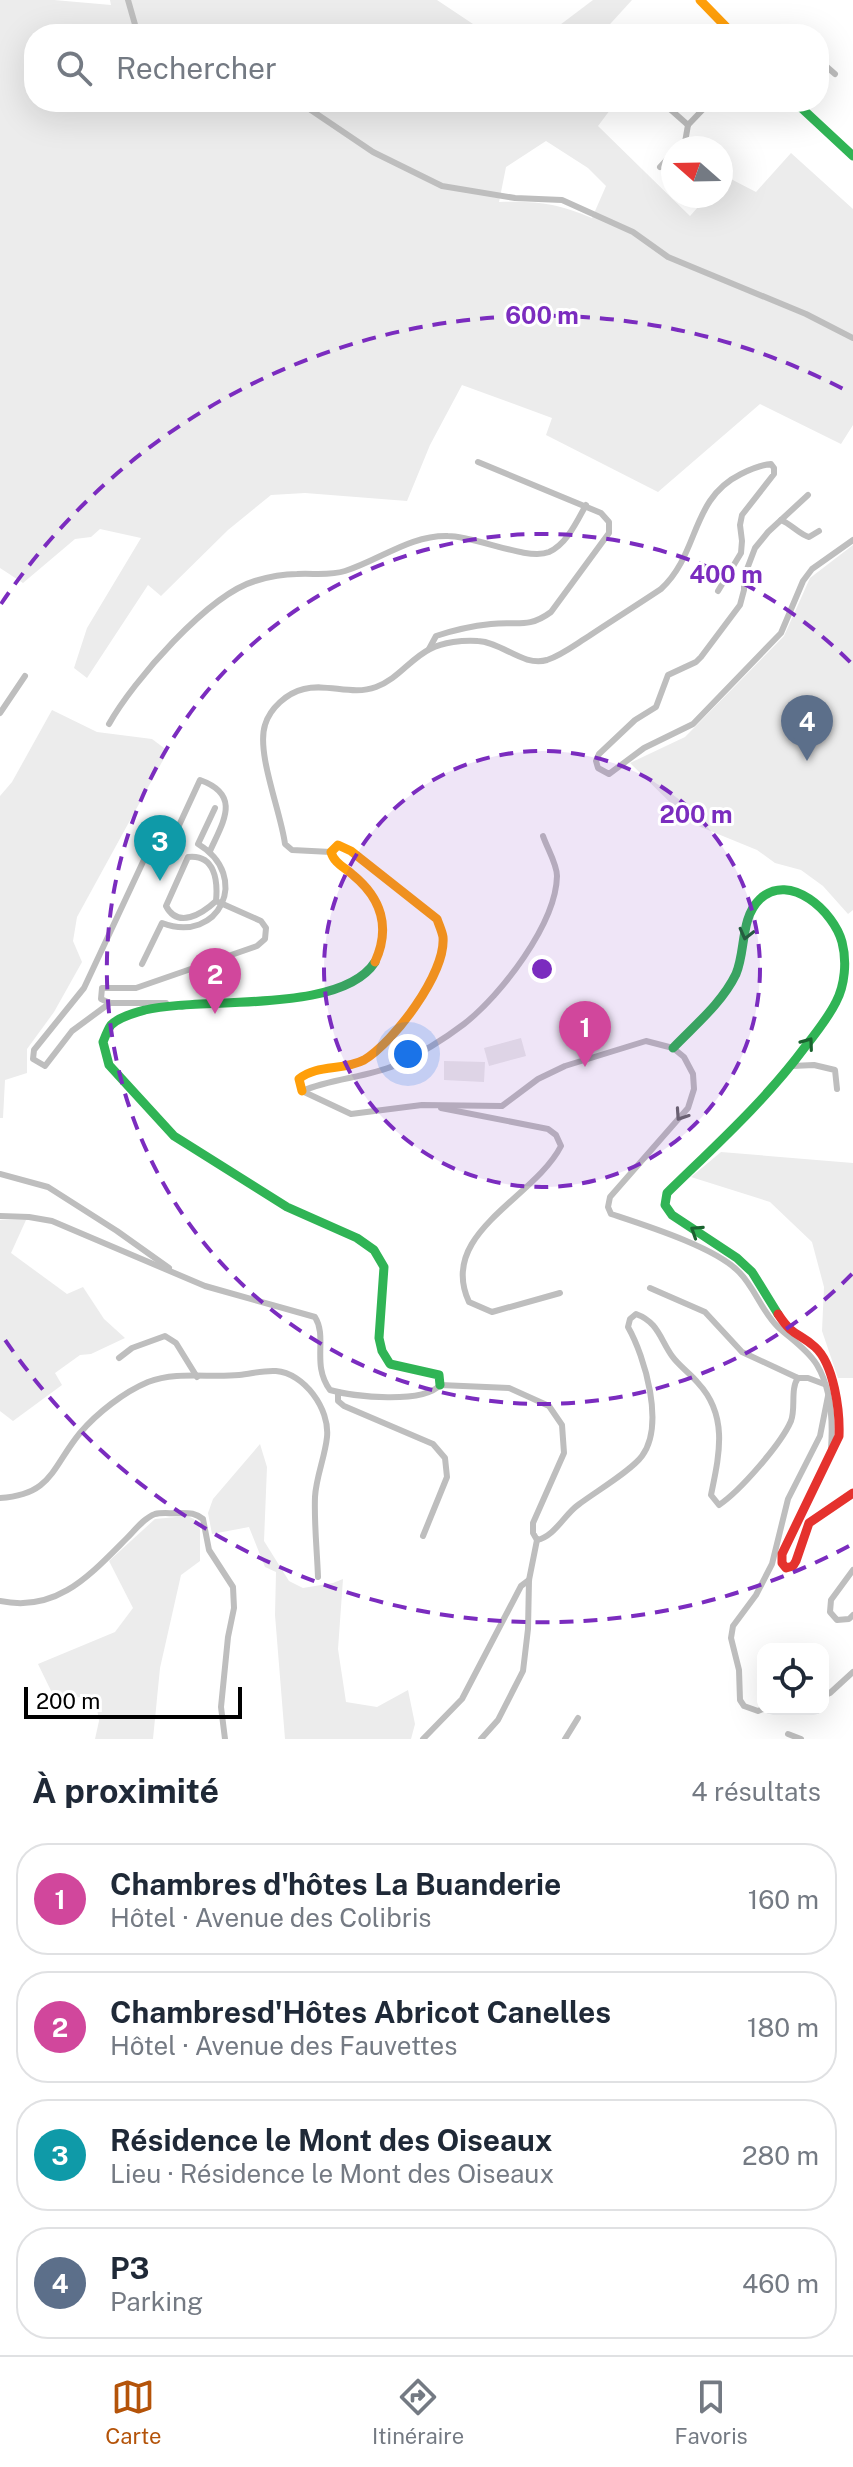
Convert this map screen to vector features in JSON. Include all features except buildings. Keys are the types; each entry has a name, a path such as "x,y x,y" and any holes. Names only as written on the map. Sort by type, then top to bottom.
{"street":[{"path":"128,0 135,24"},
{"path":"700,0 723,24"},
{"path":"829,69 835,74"},
{"path":"314,112 373,152 442,186 515,198 562,200 633,232 668,257 806,314 853,338"},
{"path":"666,120 673,112 688,125"},
{"path":"685,136 688,125 700,112"},
{"path":"807,112 853,156"},
{"path":"810,112 817,121"},
{"path":"302,1091 299,1079 304,1073 349,1066 387,1041 424,993 443,942 443,934 437,919 351,851 338,845 331,852 292,850 285,844 266,761 264,727 269,714 283,700 304,689 354,692 373,689 394,679 429,649 436,636 462,628 497,623 528,625 551,612 609,533 609,522 601,513 478,462"},
{"path":"429,649 451,643 480,641 534,661 546,660 564,652 671,580 683,562 707,503 715,492 751,469 771,464 774,468 771,481 749,503 742,515 741,553 718,591"},
{"path":"808,495 755,548 744,577 740,605 733,615 696,662 668,675 656,707 635,720 599,754 596,761 598,768 609,774 654,742 693,724 781,633 803,581 812,569 853,540"},
{"path":"109,724 119,705 143,676 205,611 226,595 253,582 283,575 342,572 407,543 446,535 470,537 526,554 539,554 558,546 586,505"},
{"path":"781,520 793,525 804,536 809,537 819,531"},
{"path":"733,569 744,577"},
{"path":"0,713 25,676"},
{"path":"175,834 200,780 214,785 222,794 227,813 210,851"},
{"path":"142,964 162,923 179,928 201,925 226,888 225,874 210,851 198,844 215,808"},
{"path":"302,1091 324,1082 368,1076 398,1064 437,1044 467,1021 513,972 535,940 549,910 557,872 543,836"},
{"path":"110,1003 72,1031 45,1066 33,1059 34,1050 84,988 149,849"},
{"path":"219,902 261,921 266,928 265,939 257,946 136,988 102,988 101,999 110,1003 267,1000 324,992 363,976 380,953 384,926 375,899 368,889 360,879 333,860 331,852"},
{"path":"196,856 210,865 218,884 219,902 191,918 170,914 166,906 188,857 196,856"},
{"path":"673,1048 726,989 736,973 751,915 759,900 775,890 789,887 818,904 841,939 843,970 839,995 831,1012 792,1066 757,1107 667,1193 665,1205 672,1215 737,1258 752,1272 789,1333 817,1365 831,1393"},
{"path":"0,1216 52,1221 205,1286 315,1317 319,1324 319,1368 330,1390 371,1396 422,1395 435,1391 440,1385 439,1375 390,1364 382,1351 379,1338 384,1267 374,1250 357,1238 287,1207 174,1136 109,1065 104,1052 105,1038 113,1024 122,1018 173,1003"},
{"path":"302,1091 351,1114 422,1105 502,1106 538,1079 565,1066 646,1041 673,1048 684,1057 693,1074 694,1089 688,1108 610,1197 608,1207 611,1214 662,1231 735,1268 751,1285 776,1325 814,1346 827,1361 831,1393 840,1418 839,1436 782,1554 782,1563 786,1568 793,1566 797,1559 809,1523 853,1493"},
{"path":"792,1066 814,1065 835,1070 837,1089"},
{"path":"422,1105 548,1129 556,1135 561,1146 553,1162 537,1180 491,1218 470,1247 462,1266 462,1287 469,1302 492,1312 560,1293"},
{"path":"0,1174 48,1187 131,1239 175,1273"},
{"path":"650,1288 705,1312 742,1352 798,1378 824,1384"},
{"path":"537,1540 547,1538 571,1510 641,1458 653,1438 646,1373 628,1327 630,1319 636,1314 656,1326 672,1356 700,1384 712,1405 720,1425 721,1450 711,1495 719,1505 741,1487 781,1437 791,1420 794,1385 798,1378"},
{"path":"119,1358 132,1348 165,1336 176,1343 197,1377"},
{"path":"0,1498 28,1494 43,1485 95,1418 145,1383 163,1377 276,1371 292,1375 304,1385 319,1404 326,1420 327,1435 315,1495 318,1577"},
{"path":"440,1385 509,1388 549,1406 562,1425 564,1453 533,1523 537,1540 529,1580 523,1671 498,1720 481,1739"},
{"path":"338,1392 338,1401 344,1406 433,1444 445,1458 447,1477 423,1536"},
{"path":"757,1711 744,1706 737,1691 739,1670 731,1638 733,1626 756,1595 772,1564 788,1499 820,1436 831,1393"},
{"path":"0,1601 37,1604 57,1596 96,1570 141,1523 155,1514 195,1513 203,1519 209,1550 233,1587 234,1608 221,1707 225,1739"},
{"path":"853,1570 831,1600 830,1612 837,1620 849,1619 853,1615"},
{"path":"423,1739 462,1699 521,1586 529,1580"},
{"path":"829,1693 853,1672"},
{"path":"565,1739 578,1718"},
{"path":"788,1734 801,1739"}],"shaded area":[{"path":"0,0 54,0 111,5 110,0 437,0 473,24 24,24 24,112 608,112 598,126 661,188 661,208 682,208 690,216 697,208 733,208 733,180 756,192 791,153 853,209 853,425 841,444 760,404 658,492 546,435 552,418 462,385 430,445 407,501 305,493 271,495 228,530 161,596 148,585 87,678 74,668 87,628 141,538 100,529 91,537 75,539 23,583 0,568","holes":["546,141 588,168 606,186 592,218 547,204 499,202 506,167"]},
{"path":"593,0 632,0 610,24 561,24"},
{"path":"853,545 853,910 848,914 823,886 801,870 775,863 757,850 691,823 630,763 685,737 784,636 810,578"},
{"path":"52,710 97,732 152,739 168,751 77,917 73,941 82,962 54,1012 27,1049 27,1073 5,1080 3,1118 0,1118 0,796 12,782"},
{"path":"521,1038 526,1056 489,1066 484,1048"},
{"path":"444,1061 485,1062 484,1082 444,1080"},
{"path":"721,1152 853,1163 853,1378 838,1378 822,1331 824,1287 812,1242 770,1202 691,1177"},
{"path":"0,1220 26,1220 11,1253 67,1294 83,1287 104,1319 125,1338 91,1354 80,1355 55,1373 62,1385 13,1421 0,1411"},
{"path":"260,1444 267,1467 264,1541 289,1581 303,1588 343,1579 338,1649 346,1702 377,1707 408,1690 415,1724 411,1739 285,1739 275,1615 276,1572 265,1567 249,1527 212,1534 208,1513 213,1499"},
{"path":"187,1516 194,1519 200,1529 200,1561 181,1575 160,1668 153,1739 95,1739 99,1721 95,1696 55,1699 38,1664 115,1632 133,1608 109,1561 155,1519"}],"traffic: fast":[{"path":"806,112 853,156"},
{"path":"673,1048 708,1013 730,985 739,965 749,916 760,899 772,892 797,892 830,919 844,949 843,981 836,1002 790,1067 739,1123 667,1193 665,1205 672,1215 737,1258 752,1272 778,1314"},
{"path":"375,962 358,979 333,990 303,997 170,1006 136,1012 111,1025 103,1042 109,1065 174,1136 287,1207 357,1238 374,1250 384,1267 379,1338 382,1351 390,1364 439,1375 440,1385"}],"traffic: slow":[{"path":"700,0 723,24"},
{"path":"302,1091 299,1079 306,1074 348,1066 376,1051 416,1005 442,952 443,937 437,919 351,851 338,845 331,852 334,859 363,884 380,914 382,937 375,962"}],"traffic: jam":[{"path":"778,1314 792,1331 822,1355 834,1388 839,1426 839,1436 782,1554 782,1563 786,1568 796,1561 809,1523 853,1493"}],"place":[{"name":"P3","path":"807,761"},
{"name":"Résidence le Mont des Oiseaux","path":"160,881"},
{"name":"Chambresd'Hôtes Abricot Canelles","path":"215,1014"},
{"name":"Chambres d'hôtes La Buanderie","path":"585,1067"}]}
